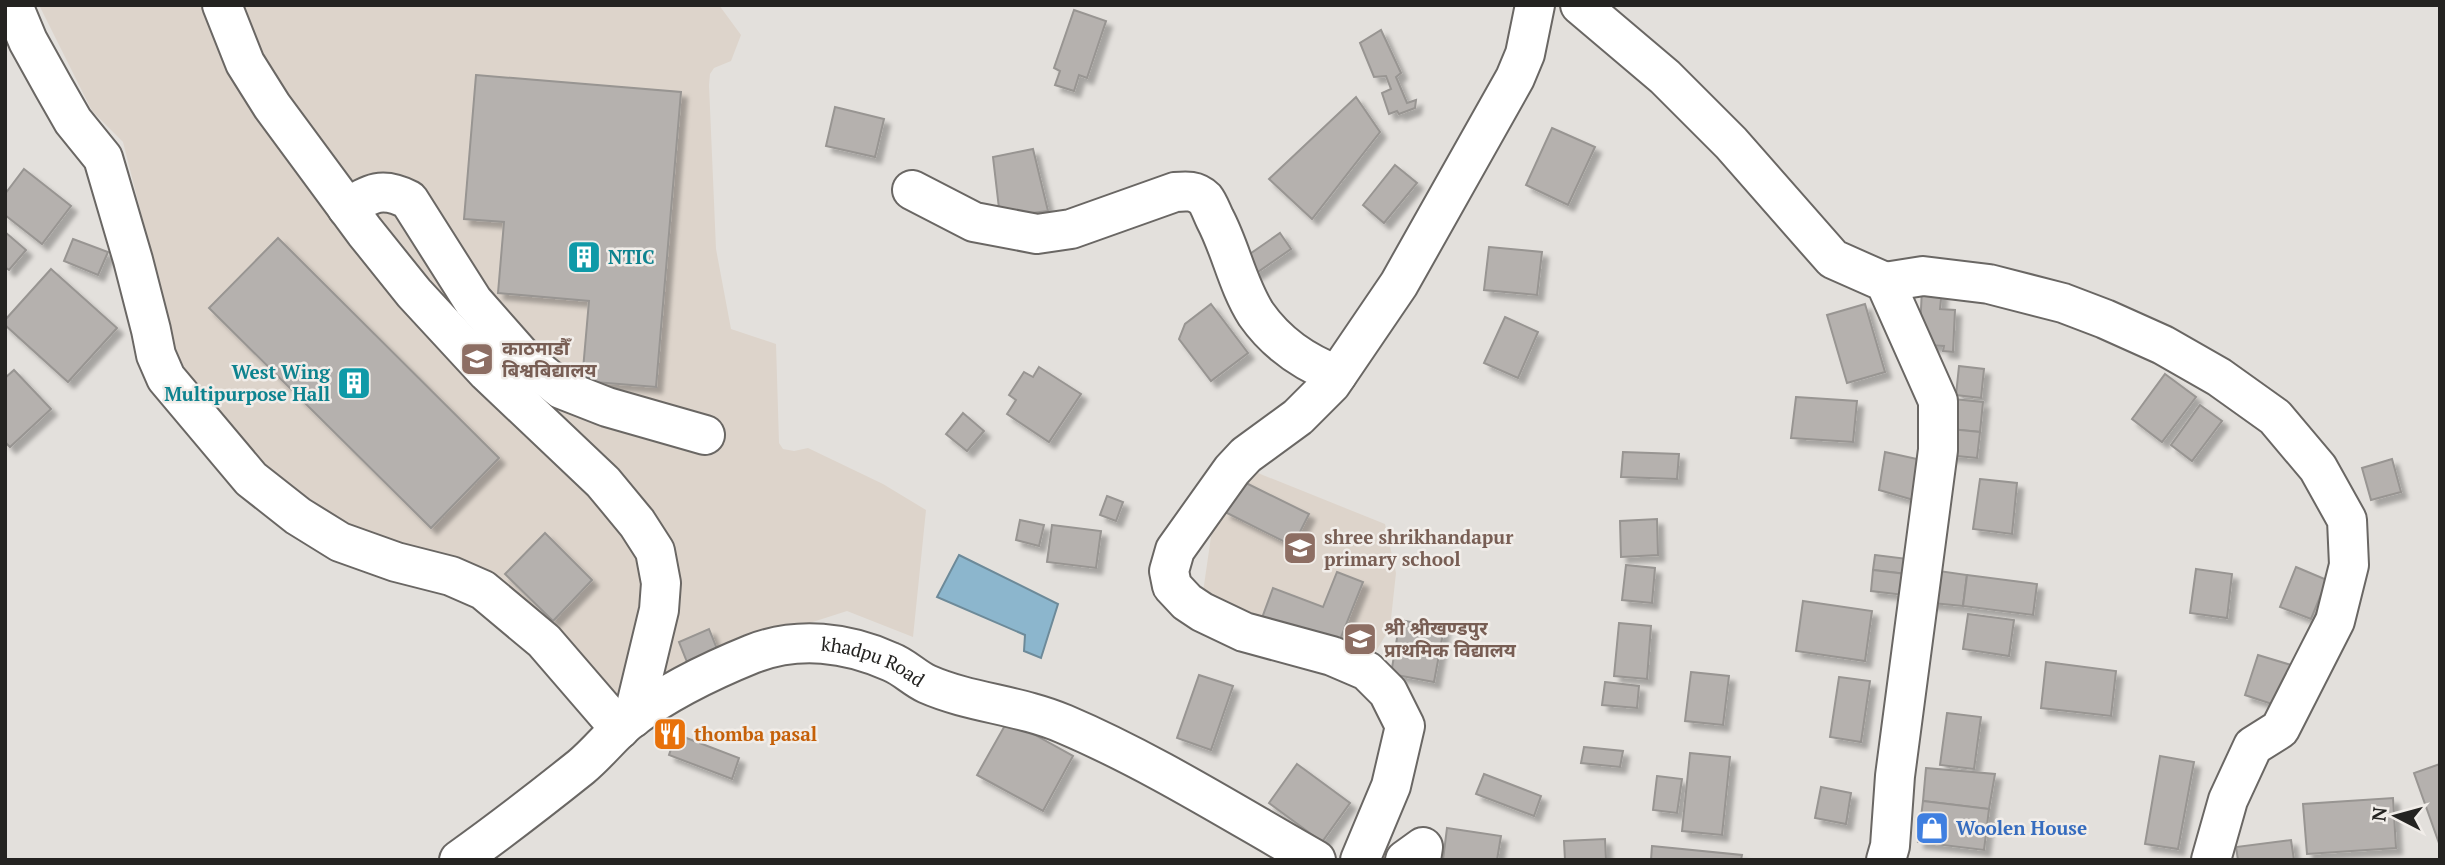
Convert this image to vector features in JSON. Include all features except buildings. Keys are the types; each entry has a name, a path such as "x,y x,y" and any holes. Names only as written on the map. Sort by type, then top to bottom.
{"street":[{"path":"13,5 28,41 52,86 74,121 103,158 152,330 156,355 166,378 251,479 298,516 340,542 396,562 451,576 483,590 544,641 626,724 659,610 661,583 655,551 637,523 603,482 487,372 414,292 347,208 272,106 245,63 222,5"},
{"path":"1360,860 1391,786 1405,726 1388,692 1367,671 1332,656 1244,632 1202,612 1187,602 1172,586 1169,571 1175,550 1232,470 1315,402 1337,375 1399,284 1515,78 1525,54 1535,5"},
{"path":"1580,5 1665,77 1731,143 1833,259 1885,282 1923,276 1989,284 2063,303 2116,324 2163,345 2219,377 2275,417 2318,468 2347,520 2349,565 2335,621 2280,729 2253,746 2228,800 2211,860"},
{"path":"912,190 974,222 1037,234 1071,229 1175,192 1193,191 1205,199 1222,231 1241,284 1255,312 1285,347 1314,366 1337,375"},
{"path":"347,208 371,193 393,192 409,200 473,302 526,360 561,389 607,407 705,435"},
{"path":"1885,282 1938,401 1938,450 1895,776 1890,846 1886,860"},
{"name":"khadpu Road","path":"459,860 566,779 626,724 686,684 754,653 782,646 833,643 856,648 893,662 927,684 1070,726 1142,762 1315,860"},
{"path":"1405,860 1423,846 1421,860"}],"shaded area":[{"name":"काठमाडौँ बिश्वबिद्यालय","path":"39,5 719,5 741,35 731,61 714,68 710,74 709,85 716,249 731,329 776,344 779,443 783,449 794,451 808,448 883,484 926,510 913,637 847,611 703,657 614,698 501,581 313,516 182,374 123,142 92,111"},
{"name":"shree shrikhandapur primary school","path":"1248,469 1385,524 1396,573 1390,628 1370,661 1202,599 1215,509"}],"water":[{"path":"959,555 1058,604 1041,658 1024,651 1025,635 937,597"}],"place":[{"name":"NTIC","path":"584,257"},
{"name":"काठमाडौँ बिश्वबिद्यालय","path":"477,359"},
{"name":"West Wing Multipurpose Hall","path":"354,383"},
{"name":"shree shrikhandapur primary school","path":"1300,548"},
{"name":"श्री श्रीखण्डपुर प्राथमिक विद्यालय","path":"1360,639"},
{"name":"thomba pasal","path":"670,734"},
{"name":"Woolen House","path":"1932,828"}]}
